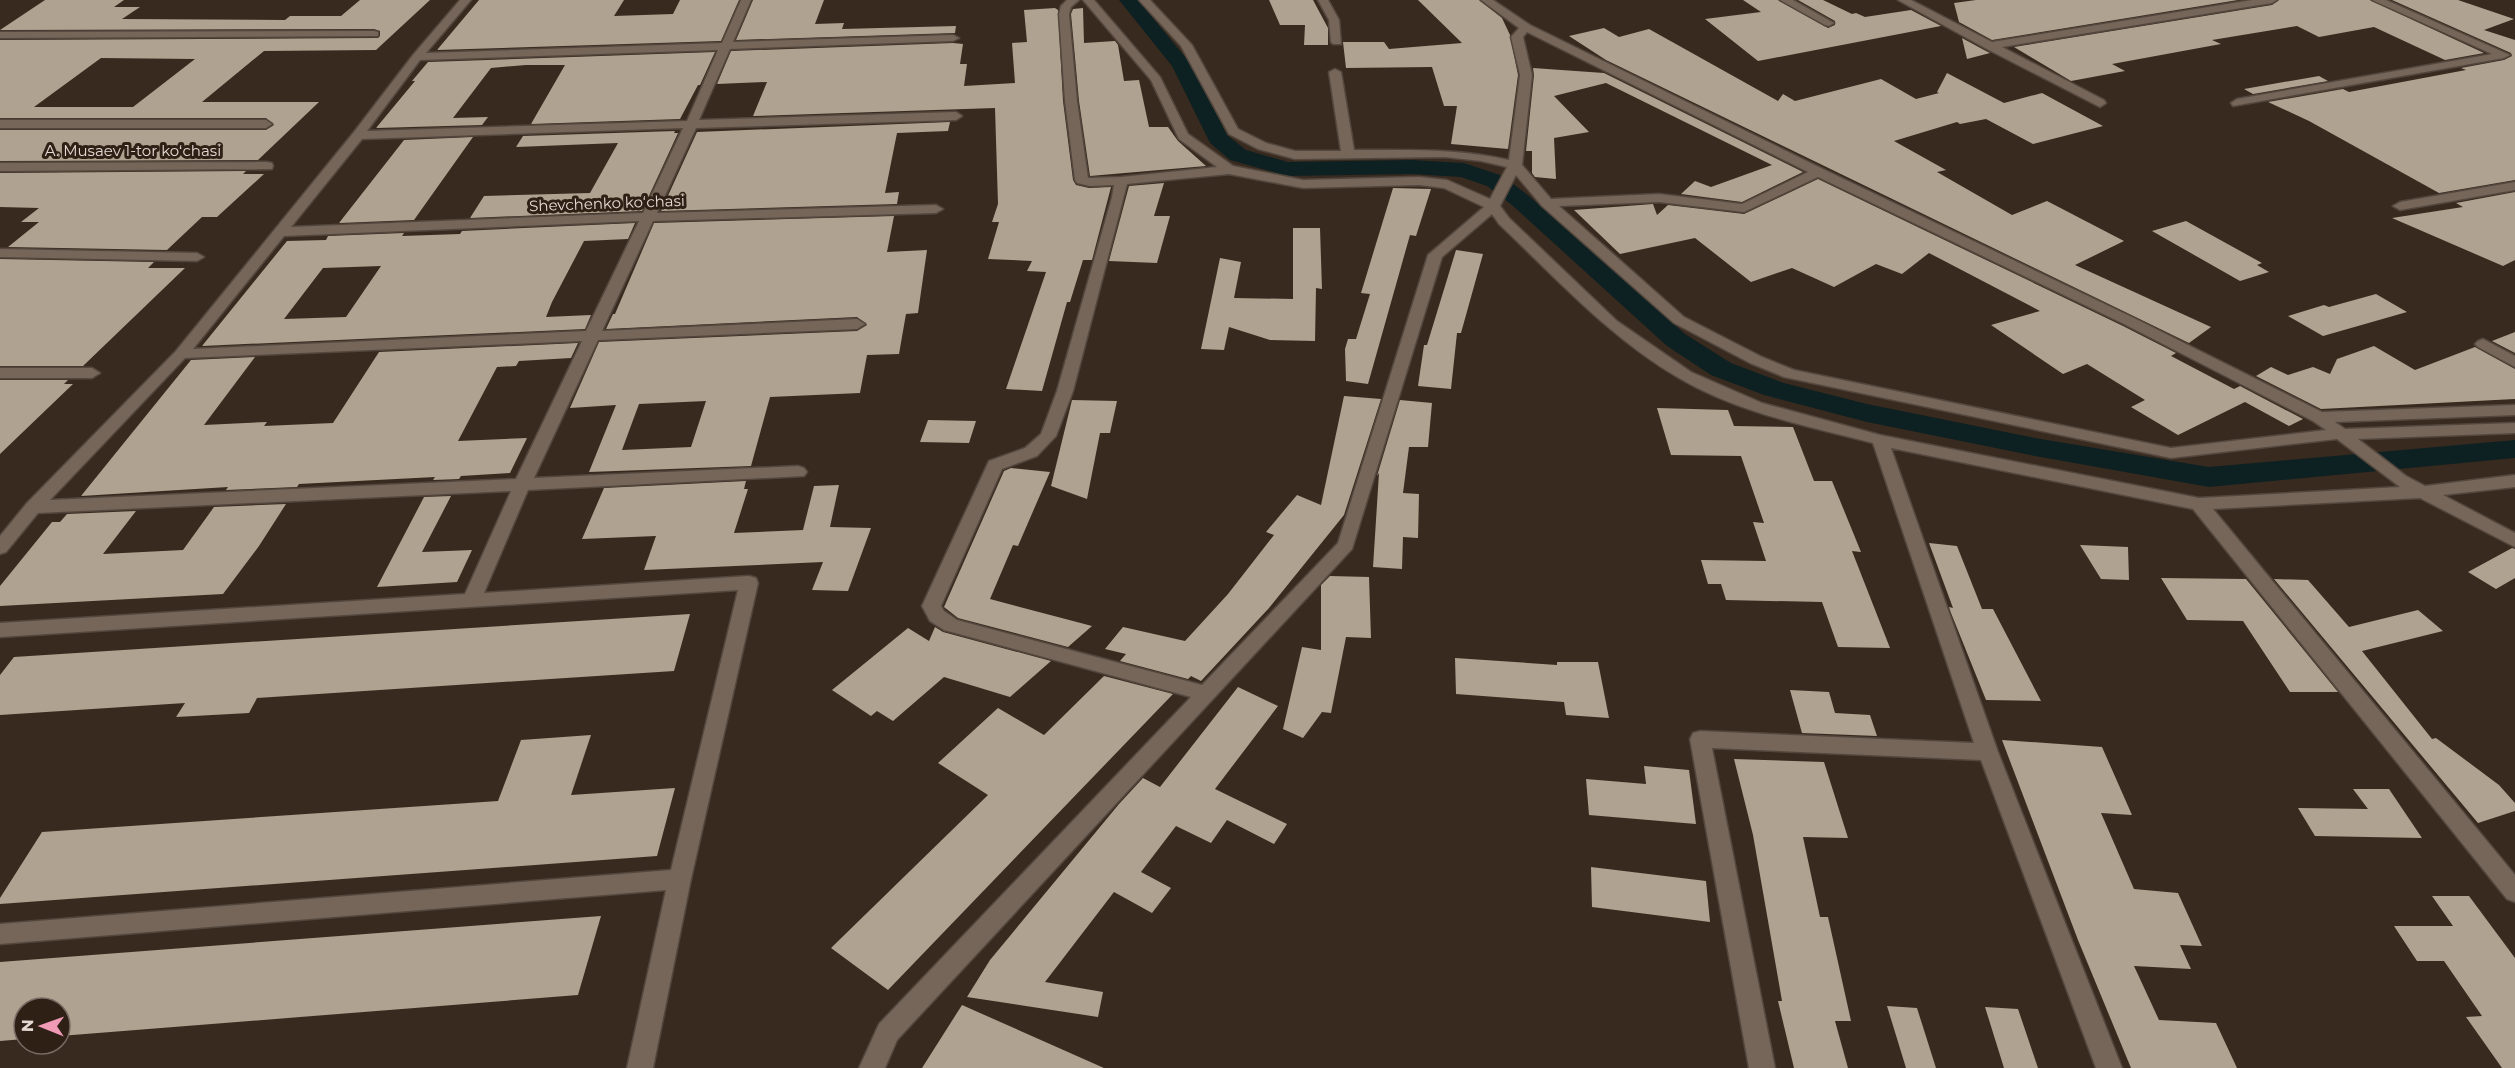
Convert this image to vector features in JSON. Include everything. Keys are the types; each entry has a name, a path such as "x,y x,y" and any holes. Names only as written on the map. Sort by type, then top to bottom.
{"street":[{"path":"0,548 33,507 181,354 358,135 417,57 466,0"},
{"path":"472,599 522,484 691,125 746,0"},
{"path":"1074,0 1066,6 1064,14 1071,101 1082,180 1121,181 1229,170 1303,184 1419,182 1447,184 1493,206 1504,221 1612,324 1685,375 1756,407 1880,440 2199,504 2423,492 2515,481"},
{"path":"1088,0 1156,79 1183,136 1229,170"},
{"path":"1144,0 1186,45 1233,131 1262,146 1295,155 1445,153 1481,157 1513,170 1679,320 1755,360 1790,374 2171,453 2515,428"},
{"path":"1323,0 1334,20 1337,42"},
{"path":"1486,0 1526,27 1818,172 2129,321 2319,417 2344,439 2400,480 2515,541"},
{"path":"1785,0 1828,23"},
{"path":"1905,1 1920,0"},
{"path":"1989,46 2272,0"},
{"path":"2376,0 2510,58"},
{"path":"1905,1 2100,103"},
{"path":"872,1068 888,1032 1346,545 1435,255 1493,206 1513,170 1526,75 1517,37 1526,27"},
{"path":"0,34 374,34"},
{"path":"417,57 953,38"},
{"path":"2237,103 2510,58"},
{"path":"1335,72 1348,154"},
{"path":"358,135 956,116"},
{"path":"0,124 266,124"},
{"name":"A. Musaev 1-tor koʻchasi","path":"0,167 267,166"},
{"path":"1547,203 1659,198 1744,208 1818,172"},
{"path":"1121,181 1119,197 1065,391 1048,436 1032,452 994,465 931,606 937,616 951,625 1205,693"},
{"path":"2400,206 2515,186"},
{"name":"Shevchenko koʻchasi","path":"280,232 646,217 936,209"},
{"path":"0,253 197,257"},
{"path":"181,354 857,324"},
{"path":"2482,344 2515,362"},
{"path":"0,373 92,373"},
{"path":"2319,417 2515,410"},
{"path":"1880,440 1988,752 2109,1068"},
{"path":"33,507 798,472"},
{"path":"2199,504 2515,892"},
{"path":"0,630 749,583 680,879 640,1068"},
{"path":"1762,1068 1700,739 1988,752"},
{"path":"0,934 680,879"}],"building":[{"path":"45,0 124,0 114,7 140,7 122,19 285,20 290,16 341,16 360,0 430,0 376,50 264,51 202,102 319,102 258,160 0,161 0,130 266,130 274,125 266,118 0,118 0,40 378,38 380,31 374,29 0,30","holes":["101,58 195,59 133,107 34,107"]},
{"path":"479,0 624,0 614,16 673,14 680,0 739,0 721,41 437,50"},
{"path":"753,0 824,0 815,24 844,23 842,29 956,26 955,33 736,40"},
{"path":"1269,0 1313,0 1328,28 1328,45 1304,45 1305,25 1280,25"},
{"path":"1418,0 1479,0 1502,18 1510,35 1518,75 1508,149 1451,144 1457,106 1444,106 1432,67 1346,68 1343,42 1384,42 1389,49 1462,43"},
{"path":"1743,0 1778,0 1828,28 1835,25 1835,21 1798,0 1823,0 1852,14 1856,13 1865,17 1911,10 1941,26 1758,61 1705,19 1761,12"},
{"path":"1976,0 2238,0 1992,40 1959,22 1954,3"},
{"path":"2279,0 2370,0 2484,53 2445,60 2374,27 2319,37 2297,26 2212,40 2221,44 2112,64 2125,71 2071,81 2014,47 2272,5"},
{"path":"2392,0 2458,0 2514,19 2484,30 2515,40 2515,180 2439,193 2309,121 2268,102 2343,89 2349,92 2466,70 2461,68 2504,60 2512,56 2511,53"},
{"path":"1055,8 1058,10 1063,101 1073,180 1076,185 1089,188 1111,187 1092,260 1083,260 1070,302 1067,302 1042,391 1006,389 1046,272 1027,271 1032,261 988,259 999,222 992,222 998,204 995,108 753,116 767,82 717,84 731,51 953,43 963,44 960,64 967,64 964,86 1015,83 1012,43 1027,42 1024,10"},
{"path":"1083,8 1084,43 1115,41 1118,45 1124,81 1139,80 1149,127 1168,127 1178,141 1206,166 1090,176 1079,101 1071,14 1073,9"},
{"path":"1604,28 1619,37 1649,29 1778,101 1783,94 1795,101 1881,79 1916,99 1939,93 1937,92 1947,73 2004,103 2042,93 2103,126 2033,144 1986,119 1960,124 1957,122 1894,141 1946,170 1937,172 2012,215 2047,201 2124,241 2075,265 2211,327 2189,343 1606,60 1569,36"},
{"path":"1962,38 1984,50 1990,53 1967,59"},
{"path":"715,52 700,85 680,119 531,124 565,65 526,65 491,68 453,118 488,117 482,125 376,128 428,62"},
{"path":"1533,68 1604,73 1803,172 1742,202 1681,194 1695,181 1711,187 1772,165 1606,83 1554,96 1589,132 1554,138 1556,179 1535,177 1532,173 1532,151 1526,151"},
{"path":"2319,76 2328,81 2253,94 2244,89"},
{"path":"950,122 948,131 897,133 885,193 899,192 897,204 661,211 697,132"},
{"path":"675,131 674,133 678,133 642,211 470,218 484,196 590,193 618,143 516,147 523,136"},
{"path":"473,137 414,220 339,223 404,140"},
{"path":"246,171 243,174 264,174 217,217 202,217 167,250 8,247 39,222 21,222 39,208 0,207 0,173"},
{"path":"1818,179 2123,326 2176,353 2171,356 2234,389 2240,386 2303,419 2289,426 2245,402 2178,435 2131,407 2145,400 2087,364 2063,374 1991,325 2040,311 1929,253 1902,274 1876,264 1834,287 1792,268 1751,282 1695,238 1620,254 1574,210 1653,204 1657,215 1668,205 1744,214"},
{"path":"1164,183 1154,216 1170,216 1157,263 1109,261 1129,186"},
{"path":"1393,188 1431,189 1416,236 1410,235 1368,384 1346,381 1345,349 1348,339 1356,339 1370,294 1361,293"},
{"path":"2515,192 2515,260 2503,266 2392,218 2463,207 2456,203"},
{"path":"894,216 887,252 927,250 918,313 906,314 899,354 867,355 860,393 770,397 751,466 589,472 616,405 570,408 599,342 857,331 867,325 857,317 606,329 615,314 654,223","holes":["706,401 691,447 622,450 639,404"]},
{"path":"2186,221 2262,263 2257,265 2269,272 2240,281 2152,231"},
{"path":"635,223 628,239 584,241 552,302 546,317 591,315 585,329 202,346 287,241 326,240 328,236 404,233 402,236 460,234 462,231","holes":["381,266 346,317 284,319 323,268"]},
{"path":"1293,228 1320,228 1322,289 1316,288 1315,341 1270,340 1229,327 1224,350 1201,349 1220,258 1241,262 1234,298 1293,299"},
{"path":"1456,250 1483,254 1461,333 1457,333 1451,389 1418,386 1424,345 1427,345"},
{"path":"0,259 154,262 148,268 185,268 83,366 0,366"},
{"path":"2376,294 2407,312 2323,336 2288,316 2324,305 2329,307"},
{"path":"2515,332 2515,353 2492,341"},
{"path":"578,343 571,358 519,361 516,366 497,367 458,441 527,438 510,473 461,476 459,479 433,480 435,477 299,484 297,487 226,490 228,487 81,496 191,360 255,357 204,425 267,422 264,426 333,423 379,352"},
{"path":"2374,346 2415,370 2475,347 2515,369 2515,399 2321,409 2256,376 2271,367 2288,375 2313,367 2330,374 2337,359"},
{"path":"0,380 68,380 64,384 73,384 0,454"},
{"path":"1344,396 1381,399 1344,515 1269,608 1201,681 1191,676 1188,679 1120,661 1126,654 1105,649 1123,627 1185,641 1228,594 1274,535 1266,532 1297,495 1321,505"},
{"path":"1072,400 1117,401 1110,433 1100,433 1087,499 1051,486"},
{"path":"1400,400 1432,403 1428,447 1409,447 1403,493 1419,494 1418,538 1403,537 1402,569 1373,567 1379,473 1377,476"},
{"path":"1657,408 1728,410 1734,426 1793,427 1814,481 1832,481 1861,552 1852,551 1890,648 1838,647 1822,602 1726,600 1721,584 1708,584 1701,560 1766,561 1753,522 1764,523 1741,456 1671,455"},
{"path":"928,420 976,421 969,443 920,442"},
{"path":"1011,468 1050,472 1018,546 1013,545 990,599 1092,626 1068,647 958,618 944,607 1004,471"},
{"path":"746,481 744,489 748,489 734,533 803,530 814,486 839,485 830,527 871,528 848,591 812,590 823,562 644,570 656,536 582,539 604,488"},
{"path":"451,496 422,552 472,550 457,582 377,587 424,497"},
{"path":"286,504 259,546 223,594 0,606 0,586 52,522 60,522 67,514 136,511 103,554 183,550 214,507"},
{"path":"1929,543 1957,546 1982,609 1993,609 2041,701 1986,700 1951,613 1949,607 1953,608"},
{"path":"2080,545 2128,547 2129,580 2101,579"},
{"path":"2512,548 2515,549 2515,578 2496,589 2468,572"},
{"path":"1330,576 1369,577 1371,638 1346,637 1331,713 1322,712 1303,738 1283,729 1302,647 1321,650 1321,585"},
{"path":"2161,578 2246,579 2338,692 2290,692 2243,621 2187,620"},
{"path":"2274,579 2308,580 2349,627 2418,610 2443,631 2362,651 2432,739 2436,738 2499,785 2515,803 2515,811 2478,823"},
{"path":"690,614 674,671 257,698 249,713 176,717 185,703 0,715 0,675 14,657"},
{"path":"935,627 943,632 1051,661 1010,697 944,677 893,721 877,711 871,716 832,690 908,628 929,641"},
{"path":"1455,658 1557,665 1557,662 1598,662 1609,718 1566,715 1564,702 1456,694"},
{"path":"1104,676 1173,694 888,990 831,948 988,795 938,763 998,708 1044,735"},
{"path":"1238,687 1278,706 1215,789 1287,824 1274,844 1227,820 1211,843 1176,826 1141,872 1171,888 1152,913 1114,892 1045,982 1103,992 1098,1017 967,997 990,960 1119,804 1143,778 1160,787"},
{"path":"1790,690 1829,692 1835,713 1870,715 1877,736 1802,733"},
{"path":"591,735 571,795 675,788 657,856 0,904 0,898 42,832 498,801 521,740"},
{"path":"2002,740 2102,747 2132,815 2101,813 2134,889 2178,893 2202,946 2180,945 2191,969 2134,966 2159,1020 2216,1023 2237,1068 2131,1068 2078,940"},
{"path":"1734,759 1824,762 1848,838 1803,837 1820,917 1828,917 1851,1021 1835,1021 1848,1068 1794,1068 1778,1001 1782,1001 1753,835"},
{"path":"1644,766 1689,770 1696,824 1589,815 1586,779 1646,784"},
{"path":"2353,789 2389,789 2422,838 2315,836 2298,808 2368,809"},
{"path":"1591,867 1706,881 1710,922 1592,907"},
{"path":"2432,896 2469,896 2515,958 2515,1068 2502,1068 2466,1017 2482,1016 2444,961 2417,961 2394,926 2453,926"},
{"path":"601,916 578,995 72,1035 72,996 12,996 12,1040 0,1041 0,962"},
{"path":"962,1005 1104,1068 922,1068"},
{"path":"1887,1006 1917,1008 1936,1068 1906,1068"},
{"path":"1985,1007 2018,1009 2038,1068 2004,1068"}],"waterway":[{"path":"1128,0 1181,64 1218,138 1238,155 1287,169 1412,167 1464,170 1495,181 1521,201 1676,340 1721,369 1774,389 1867,413 2035,447 2209,477 2515,449"}]}
